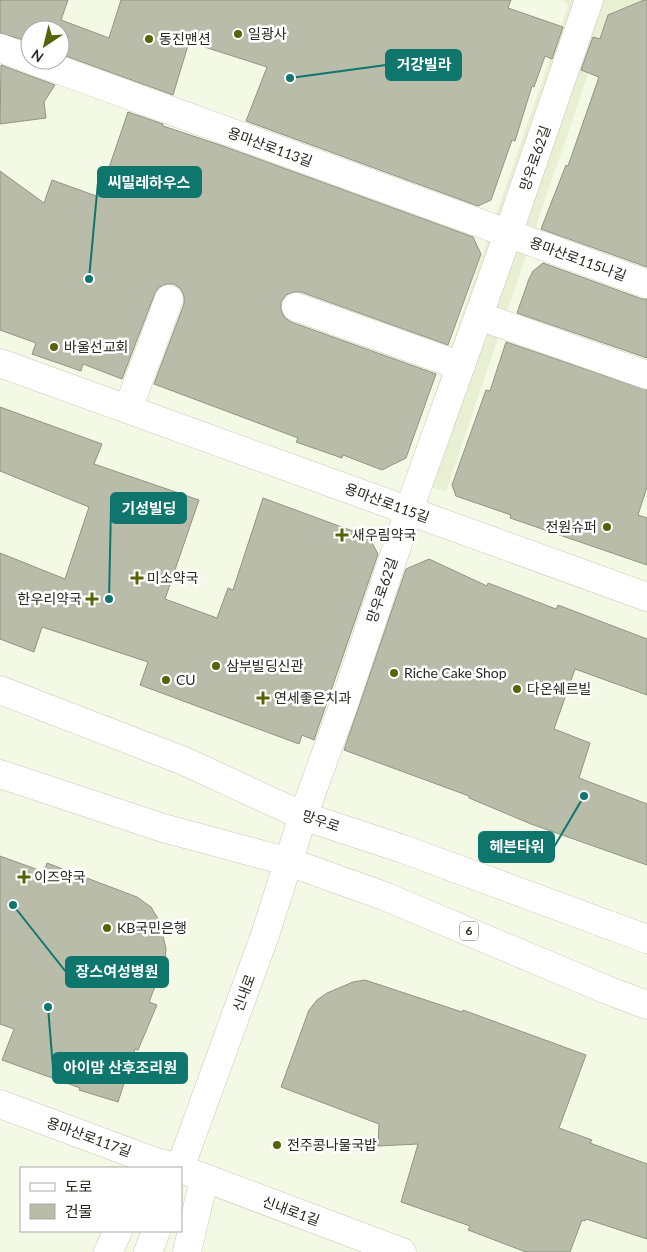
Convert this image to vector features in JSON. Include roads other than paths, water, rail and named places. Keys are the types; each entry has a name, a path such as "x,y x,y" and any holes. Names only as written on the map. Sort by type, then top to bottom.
{"street":[{"name":"망우로62길","path":"303,816 344,704 409,511 462,366 589,0"},
{"name":"용마산로113길","path":"0,48 20,56"},
{"name":"용마산로113길","path":"58,70 508,234"},
{"name":"용마산로115나길","path":"508,234 647,284"},
{"path":"128,409 170,300"},
{"path":"296,307 462,366"},
{"path":"479,316 647,375"},
{"name":"용마산로115길","path":"0,362 647,597"},
{"name":"망우로","path":"0,690 184,761 303,816 403,849 647,939"},
{"name":"6","path":"0,774 163,828 289,862 384,896 647,1005"},
{"name":"신내로","path":"175,1167 265,935 303,816"},
{"name":"용마산로117길","path":"0,1104 169,1167"},
{"name":"신내로1길","path":"182,1172 402,1252"},
{"name":"신내로","path":"182,1220 187,1252"},
{"path":"108,1252 118,1232"},
{"path":"148,1252 156,1232"}],"place":[{"name":"일광사","path":"238,34"},
{"name":"동진맨션","path":"149,39"},
{"name":"거강빌라","path":"290,78"},
{"name":"씨밀레하우스","path":"89,279"},
{"name":"바울선교회","path":"54,347"},
{"name":"전원슈퍼","path":"607,527"},
{"name":"새우림약국","path":"342,535"},
{"name":"미소약국","path":"137,578"},
{"name":"한우리약국","path":"92,599"},
{"name":"기성빌딩","path":"109,599"},
{"name":"삼부빌딩신관","path":"216,666"},
{"name":"Riche Cake Shop","path":"394,673"},
{"name":"CU","path":"166,680"},
{"name":"다온쉐르빌","path":"517,689"},
{"name":"연세좋은치과","path":"263,698"},
{"name":"헤븐타워","path":"584,796"},
{"name":"이즈약국","path":"24,877"},
{"name":"장스여성병원","path":"13,905"},
{"name":"KB국민은행","path":"107,928"},
{"name":"아이맘 산후조리원","path":"48,1007"},
{"name":"전주콩나물국밥","path":"277,1145"}]}
